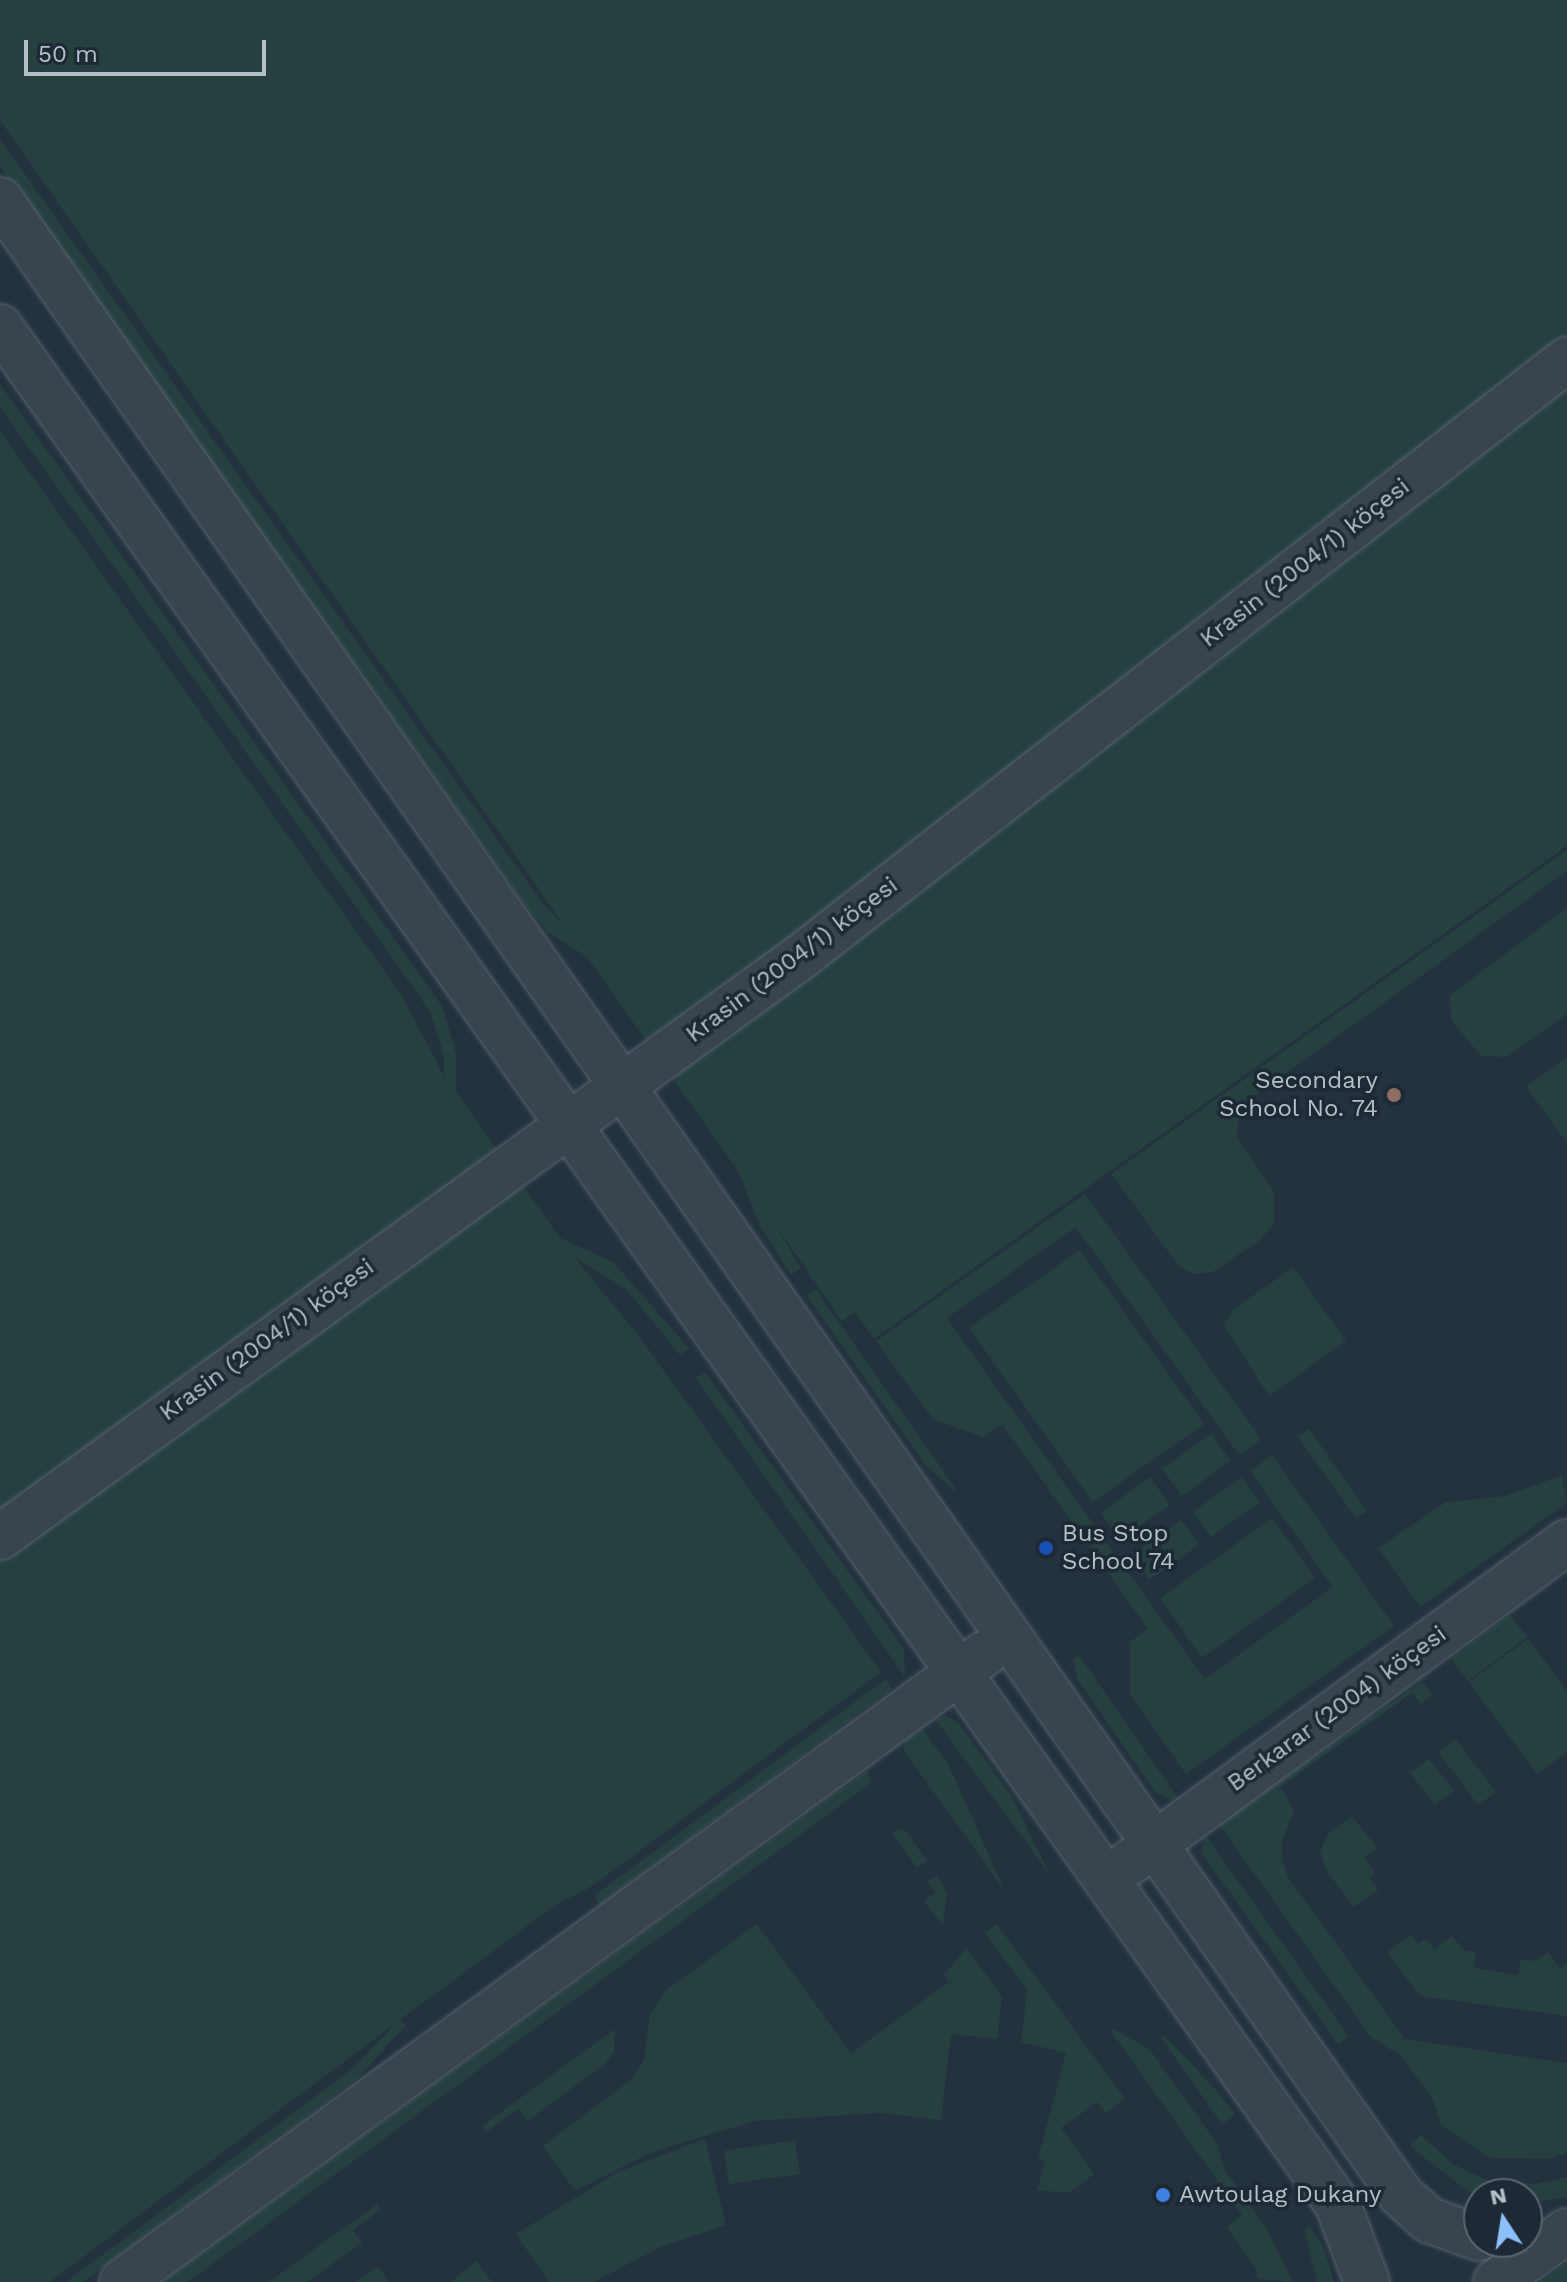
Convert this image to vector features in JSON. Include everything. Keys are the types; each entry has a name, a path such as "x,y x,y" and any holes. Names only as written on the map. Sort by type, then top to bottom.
{"street":[{"path":"0,200 1006,1639 1401,2195 1429,2220 1463,2232"},
{"path":"0,327 961,1670 1338,2205 1367,2282"},
{"name":"Krasin (2004/1) köçesi","path":"0,1537 798,959 1567,360"},
{"name":"Berkarar (2004) köçesi","path":"1109,1879 1567,1542"},
{"path":"122,2282 1006,1639"},
{"path":"1496,2282 1549,2238"}],"green space":[{"path":"0,0 1567,0 1567,846 874,1339 855,1312 842,1321 774,1223 801,1268 791,1275 760,1226 740,1174 587,957 548,932 531,913 0,166 0,139 543,904 564,925 0,120"},
{"path":"0,384 442,1006 456,1053 456,1092 560,1238 613,1262 689,1348 680,1355 626,1289 574,1257 638,1335 881,1672 592,1886 556,1905 401,2019 406,2025 357,2079 83,2282 66,2282 351,2070 396,2023 50,2282 0,2282 0,431 402,996 444,1076 444,1056 431,1014 416,991 0,407"},
{"path":"1567,850 1567,871 1253,1097 1238,1122 1237,1137 1274,1192 1274,1223 1260,1240 1213,1272 1193,1274 1179,1266 1111,1174"},
{"path":"1567,908 1567,1014 1507,1057 1481,1056 1451,1020 1450,995"},
{"path":"1567,1057 1567,1143 1526,1087"},
{"path":"1085,1194 1261,1439 1239,1455 1076,1227 947,1318 1113,1552 1100,1561 1002,1424 983,1437 933,1419 876,1341"},
{"path":"1080,1250 1204,1424 1093,1502 969,1328"},
{"path":"1293,1267 1346,1341 1269,1396 1224,1325 1233,1310"},
{"path":"816,1290 956,1489 953,1490 924,1463 807,1296"},
{"path":"705,1372 904,1649 905,1677 696,1378"},
{"path":"1309,1429 1367,1511 1356,1518 1298,1437"},
{"path":"1211,1434 1231,1461 1182,1496 1162,1469"},
{"path":"1272,1455 1394,1626 1186,1774 1130,1695 1130,1642 1148,1629 1105,1569 1119,1560 1205,1679 1333,1587 1250,1471"},
{"path":"1562,1475 1567,1503 1420,1607 1378,1548 1446,1502 1506,1496"},
{"path":"1150,1477 1170,1505 1120,1540 1101,1513"},
{"path":"1242,1477 1260,1502 1211,1537 1193,1512"},
{"path":"1272,1518 1315,1578 1202,1658 1160,1598"},
{"path":"1181,1520 1199,1545 1149,1580 1131,1555"},
{"path":"1510,1615 1527,1637 1468,1681 1451,1658"},
{"path":"1528,1639 1567,1691 1567,1752 1537,1774 1469,1682"},
{"path":"1079,1655 1178,1798 1173,1801 1156,1793 1077,1679 1073,1659"},
{"path":"886,1679 892,1689 600,1905 594,1896"},
{"path":"1422,1682 1433,1695 1421,1704 1412,1693 1280,1787 1294,1811 1282,1842 1282,1858 1288,1877 1405,2039 1567,2063 1567,2153 1549,2159 1490,2158 1441,2125 1433,2100 1401,2056 1371,2037 1218,1823"},
{"path":"945,1715 959,1724 1012,1797 1050,1875 936,1720"},
{"path":"922,1728 948,1764 1005,1891 904,1751 904,1738"},
{"path":"1456,1739 1496,1792 1478,1805 1438,1752"},
{"path":"1429,1759 1454,1791 1434,1805 1410,1773"},
{"path":"868,1770 871,1783 188,2282 162,2282"},
{"path":"1352,1816 1377,1848 1364,1858 1375,1873 1369,1878 1378,1890 1354,1907 1326,1870 1320,1851 1328,1834"},
{"path":"897,1829 906,1831 927,1861 917,1868 892,1833"},
{"path":"1204,1833 1349,2037 1338,2044 1202,1854"},
{"path":"937,1875 947,1893 943,1926 924,1901 935,1893 927,1882"},
{"path":"757,1924 851,2053 949,1982 944,1975 967,1948 1002,1997 997,2039 951,2034 941,2120 879,2113 755,2121 652,2152 575,2191 543,2146 632,2079 644,2059 650,2015 666,1990"},
{"path":"997,1924 1125,2099 1106,2113 1097,2102 1061,2128 1094,2174 1068,2193 1037,2190 1045,2161 1038,2159 1066,2053 1021,2042 1027,1990 985,1933"},
{"path":"1411,1934 1418,1944 1426,1939 1434,1949 1452,1936 1463,1950 1476,1952 1474,1968 1518,1975 1521,1959 1536,1961 1548,1952 1560,1968 1567,1963 1567,2016 1420,1996 1387,1952"},
{"path":"615,2029 614,2052 604,2065 527,2121 518,2109 486,2132 482,2126"},
{"path":"1114,2029 1150,2050 1218,2145 1224,2169 1267,2229 1293,2282 1257,2279 1256,2269 1227,2227 1242,2215 1111,2031"},
{"path":"1165,2036 1219,2093 1235,2115 1222,2124 1161,2038"},
{"path":"1421,2135 1454,2165 1483,2178 1463,2178 1463,2187 1410,2144"},
{"path":"705,2139 726,2225 658,2248 594,2282 549,2282 516,2234 618,2172"},
{"path":"795,2140 800,2174 729,2184 724,2151"},
{"path":"1567,2177 1567,2197 1543,2201 1543,2182"},
{"path":"377,2204 381,2209 353,2230 362,2243 307,2282 269,2282"},
{"path":"1310,2226 1324,2248 1334,2282 1317,2282 1304,2229"},
{"path":"476,2261 492,2282 451,2282"},
{"path":"1567,2262 1567,2282 1539,2282"},
{"path":"378,2266 389,2282 356,2282"}],"place":[{"name":"Secondary School No. 74","path":"1394,1095"},
{"name":"Bus Stop School 74","path":"1046,1548"},
{"name":"Awtoulag Dukany","path":"1163,2195"}]}
